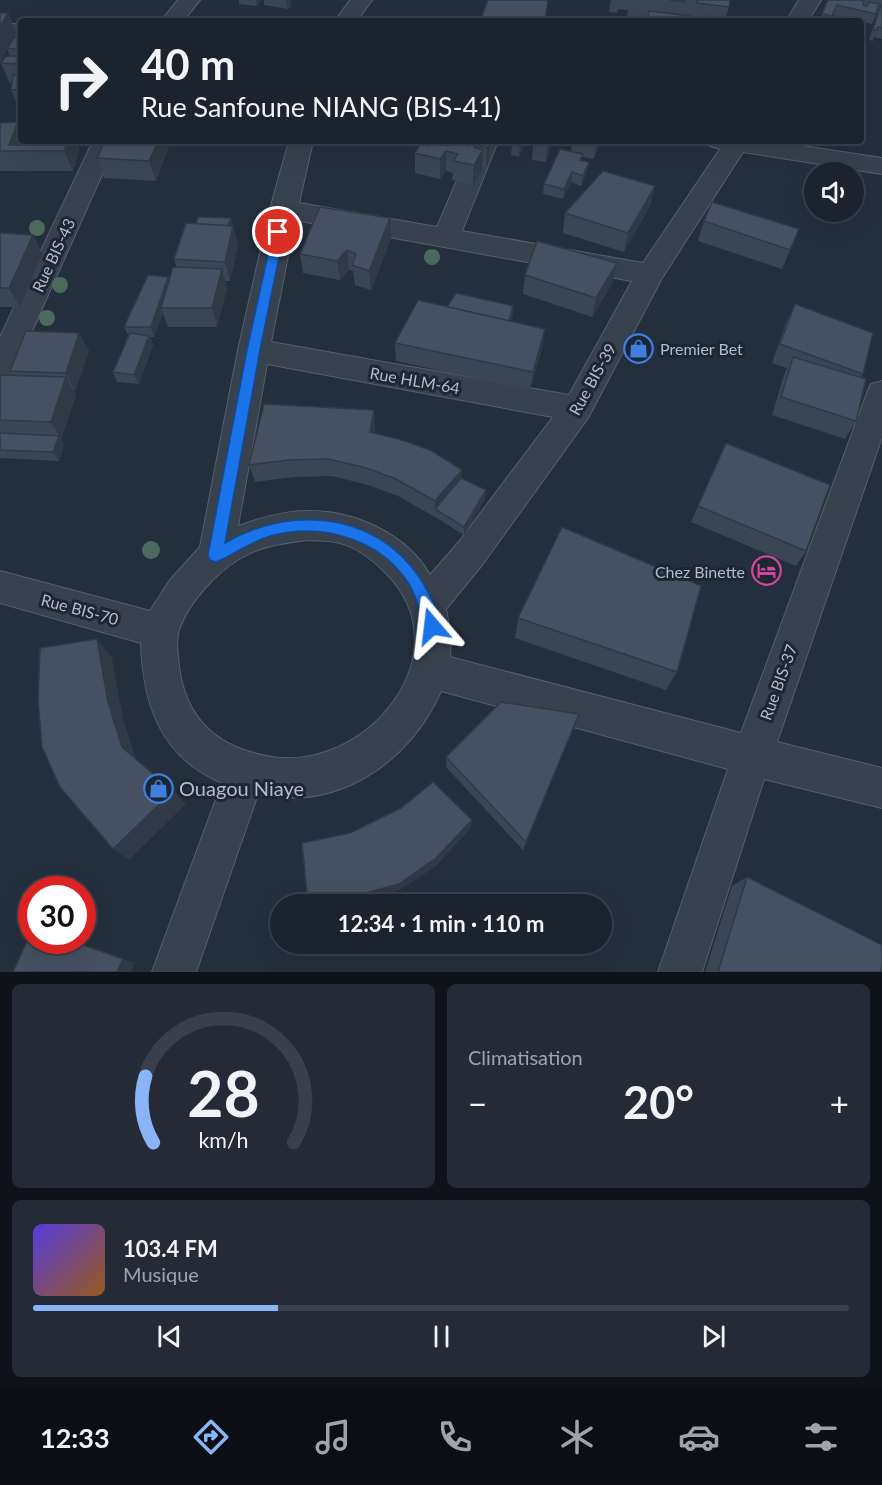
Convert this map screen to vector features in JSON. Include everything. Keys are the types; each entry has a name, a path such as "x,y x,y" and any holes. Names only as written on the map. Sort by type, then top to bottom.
{"street":[{"path":"174,18 189,0"},
{"path":"348,18 361,0"},
{"path":"799,18 810,0"},
{"path":"0,29 18,32"},
{"name":"Rue BIS-43","path":"0,369 104,144"},
{"path":"216,555 254,350 283,209 299,144"},
{"path":"446,237 485,144"},
{"name":"Rue BIS-39","path":"427,605 470,554 577,409 650,274 730,144"},
{"path":"744,144 882,166"},
{"path":"283,209 650,274"},
{"name":"Rue HLM-64","path":"254,350 577,409"},
{"name":"Rue BIS-37","path":"680,972 752,756 882,393"},
{"path":"308,525 339,528 368,538 394,555 413,578 427,605 432,626 433,648 430,670 417,704 393,734 362,759 324,774 284,780 245,774 214,760 188,738 170,711 161,680 160,632 180,594 196,573 216,555 244,539 275,529 308,525"},
{"name":"Rue BIS-70","path":"0,587 160,632"},
{"path":"430,670 752,756 882,788"},
{"path":"174,972 245,774"}],"building":[{"path":"488,0 548,0 545,18 481,18"},
{"path":"697,0 730,0 729,7 697,3"},
{"path":"828,0 860,0 864,1 863,5 867,6 869,2 879,4 876,14 837,5 832,16 822,14"},
{"path":"881,5 882,28 878,27 877,30 873,30"},
{"path":"649,11 691,16 691,18 648,18"},
{"path":"0,13 8,13 0,27"},
{"path":"15,37 18,38 18,50 7,48"},
{"path":"18,54 18,60 15,64 1,63 6,56 16,56"},
{"path":"13,75 18,75 18,89 11,90"},
{"path":"18,122 9,145 67,144 64,151 0,151 0,123"},
{"path":"104,144 157,144 149,161 97,158"},
{"path":"420,144 428,146 429,144 468,146 470,144 489,144 487,148 475,145 474,147 483,150 474,165 453,161 458,154 446,151 440,159 415,153"},
{"path":"560,149 583,154 580,160 589,162 583,176 572,172 564,189 544,184"},
{"path":"603,171 655,186 628,233 565,213"},
{"path":"712,202 799,229 790,250 704,221"},
{"path":"320,207 390,218 369,271 352,265 356,254 347,250 337,261 300,254"},
{"path":"198,217 231,218 228,226 196,224"},
{"path":"186,223 233,226 225,262 174,259"},
{"path":"0,233 33,235 9,288 0,288"},
{"path":"537,241 617,263 596,298 525,275"},
{"path":"173,267 222,269 212,308 161,308"},
{"path":"148,275 168,277 151,327 124,327"},
{"path":"456,293 513,306 509,321 447,307"},
{"path":"418,300 545,329 533,372 395,343"},
{"path":"795,304 873,333 863,374 780,344"},
{"path":"26,331 79,333 66,373 10,371"},
{"path":"130,333 149,336 134,375 113,372"},
{"path":"793,357 866,379 856,421 781,397"},
{"path":"0,375 66,377 51,422 0,420"},
{"path":"264,404 374,410 370,432 432,451 462,470 435,501 396,479 363,467 328,459 289,460 249,465"},
{"path":"0,433 59,436 53,452 0,450"},
{"path":"726,443 830,485 806,551 698,506"},
{"path":"461,478 486,490 464,527 435,509"},
{"path":"562,527 701,586 677,672 518,618"},
{"path":"97,639 108,702 122,747 173,791 113,849 60,787 42,747 38,701 40,648"},
{"path":"501,702 579,714 526,842 446,757"},
{"path":"433,782 472,820 436,858 399,884 362,894 307,894 302,843 350,833 401,808"},
{"path":"747,877 882,945 881,972 718,972"},
{"path":"96,950 123,959 117,972 13,972 21,954 96,954"}],"place":[{"name":"Premier Bet","path":"639,348"},
{"name":"Chez Binette","path":"766,571"},
{"name":"Ouagou Niaye","path":"158,788"}],"route":[{"path":"278,232 216,555 244,539 275,529 308,525 339,528 368,538 394,555 413,578 427,605 432,626"}]}
